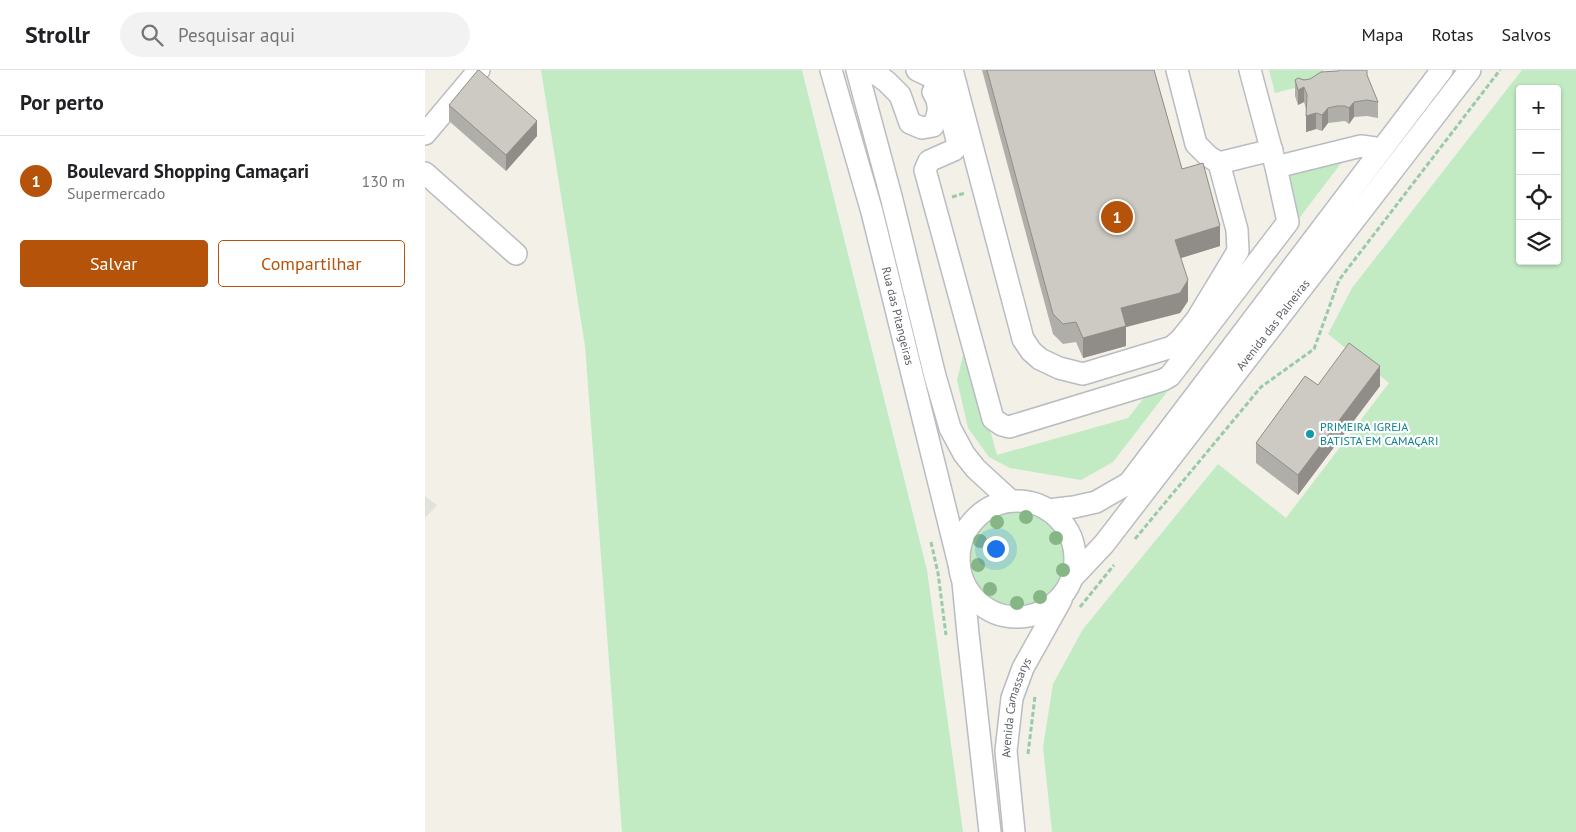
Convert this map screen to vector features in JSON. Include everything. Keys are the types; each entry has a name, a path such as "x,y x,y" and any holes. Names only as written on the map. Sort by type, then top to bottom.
{"street":[{"path":"425,134 479,70"},
{"name":"Rua das Pitangeiras","path":"831,70 872,212 961,573"},
{"name":"Rua das Pitangeiras","path":"857,70 949,428 964,454 1011,501"},
{"path":"871,70 900,95 910,123 922,128 933,126 939,115 935,96 917,70"},
{"path":"917,70 942,82 958,144 955,150 929,161 925,170 993,419 1001,425 1009,427 1163,380 1169,376 1288,222 1274,158 1250,70"},
{"path":"952,70 1023,339 1040,358 1059,368 1083,374 1172,347 1197,319 1238,251 1237,230 1219,163"},
{"path":"1177,70 1196,144 1207,156 1219,163 1274,158 1361,146 1382,149"},
{"name":"Avenida das Palneiras","path":"1048,510 1096,502 1129,483 1442,70"},
{"name":"Avenida das Palneiras","path":"1069,585 1104,544 1470,70"},
{"path":"425,172 515,254"},
{"path":"1011,501 1030,503 1048,510 1063,522 1072,539 1076,558 1069,585 1052,606 1037,615 1019,618 1002,616 986,608 973,597 961,573 960,546 967,530 978,516 994,506 1011,501"},
{"name":"Avenida Camassarys","path":"961,573 990,832"},
{"name":"Avenida Camassarys","path":"1014,832 1005,751 1011,698 1023,668 1069,585"}],"path":[{"path":"1133,542 1261,386 1314,349 1339,280 1500,70"},
{"path":"933,202 983,188"},
{"path":"930,538 938,573 947,638"},
{"path":"1075,613 1116,563"},
{"path":"1027,757 1036,689"}],"shaded area":[{"path":"425,496 437,505 425,518"}],"green space":[{"path":"541,70 802,70 927,570 963,832 622,832 585,346"},
{"path":"1269,70 1323,70 1326,80 1275,93"},
{"path":"1522,70 1576,70 1576,832 1052,832 1043,747 1053,684 1083,629 1218,464 1286,518 1389,383 1328,334 1352,288"},
{"path":"1342,162 1294,225 1285,177"},
{"path":"966,343 997,455 1128,418 1147,394 1167,392 1113,462 1081,480 1010,468 989,457 968,428 957,380"},
{"path":"1018,508 1038,512 1055,523 1066,540 1070,560 1066,580 1055,597 1038,608 1018,612 998,608 981,597 970,580 966,560 970,540 981,523 998,512"}],"building":[{"path":"478,70 537,121 506,155 449,105"},
{"path":"987,70 1154,70 1182,169 1203,163 1220,226 1175,240 1188,280 1180,293 1121,308 1126,326 1083,338 1076,322 1063,324 1053,314"},
{"path":"1367,70 1367,75 1378,102 1367,100 1354,102 1349,108 1337,106 1328,108 1322,115 1316,113 1306,116 1307,95 1304,87 1298,90 1295,80 1298,78 1310,79 1321,72"},
{"name":"PRIMEIRA IGREJA BATISTA EM CAMAÇARI","path":"1349,343 1380,366 1298,475 1256,443 1305,376 1318,385"}],"place":[{"name":"Boulevard Shopping Camaçari","path":"1117,217"},
{"name":"PRIMEIRA IGREJA BATISTA EM CAMAÇARI","path":"1310,434"}]}
